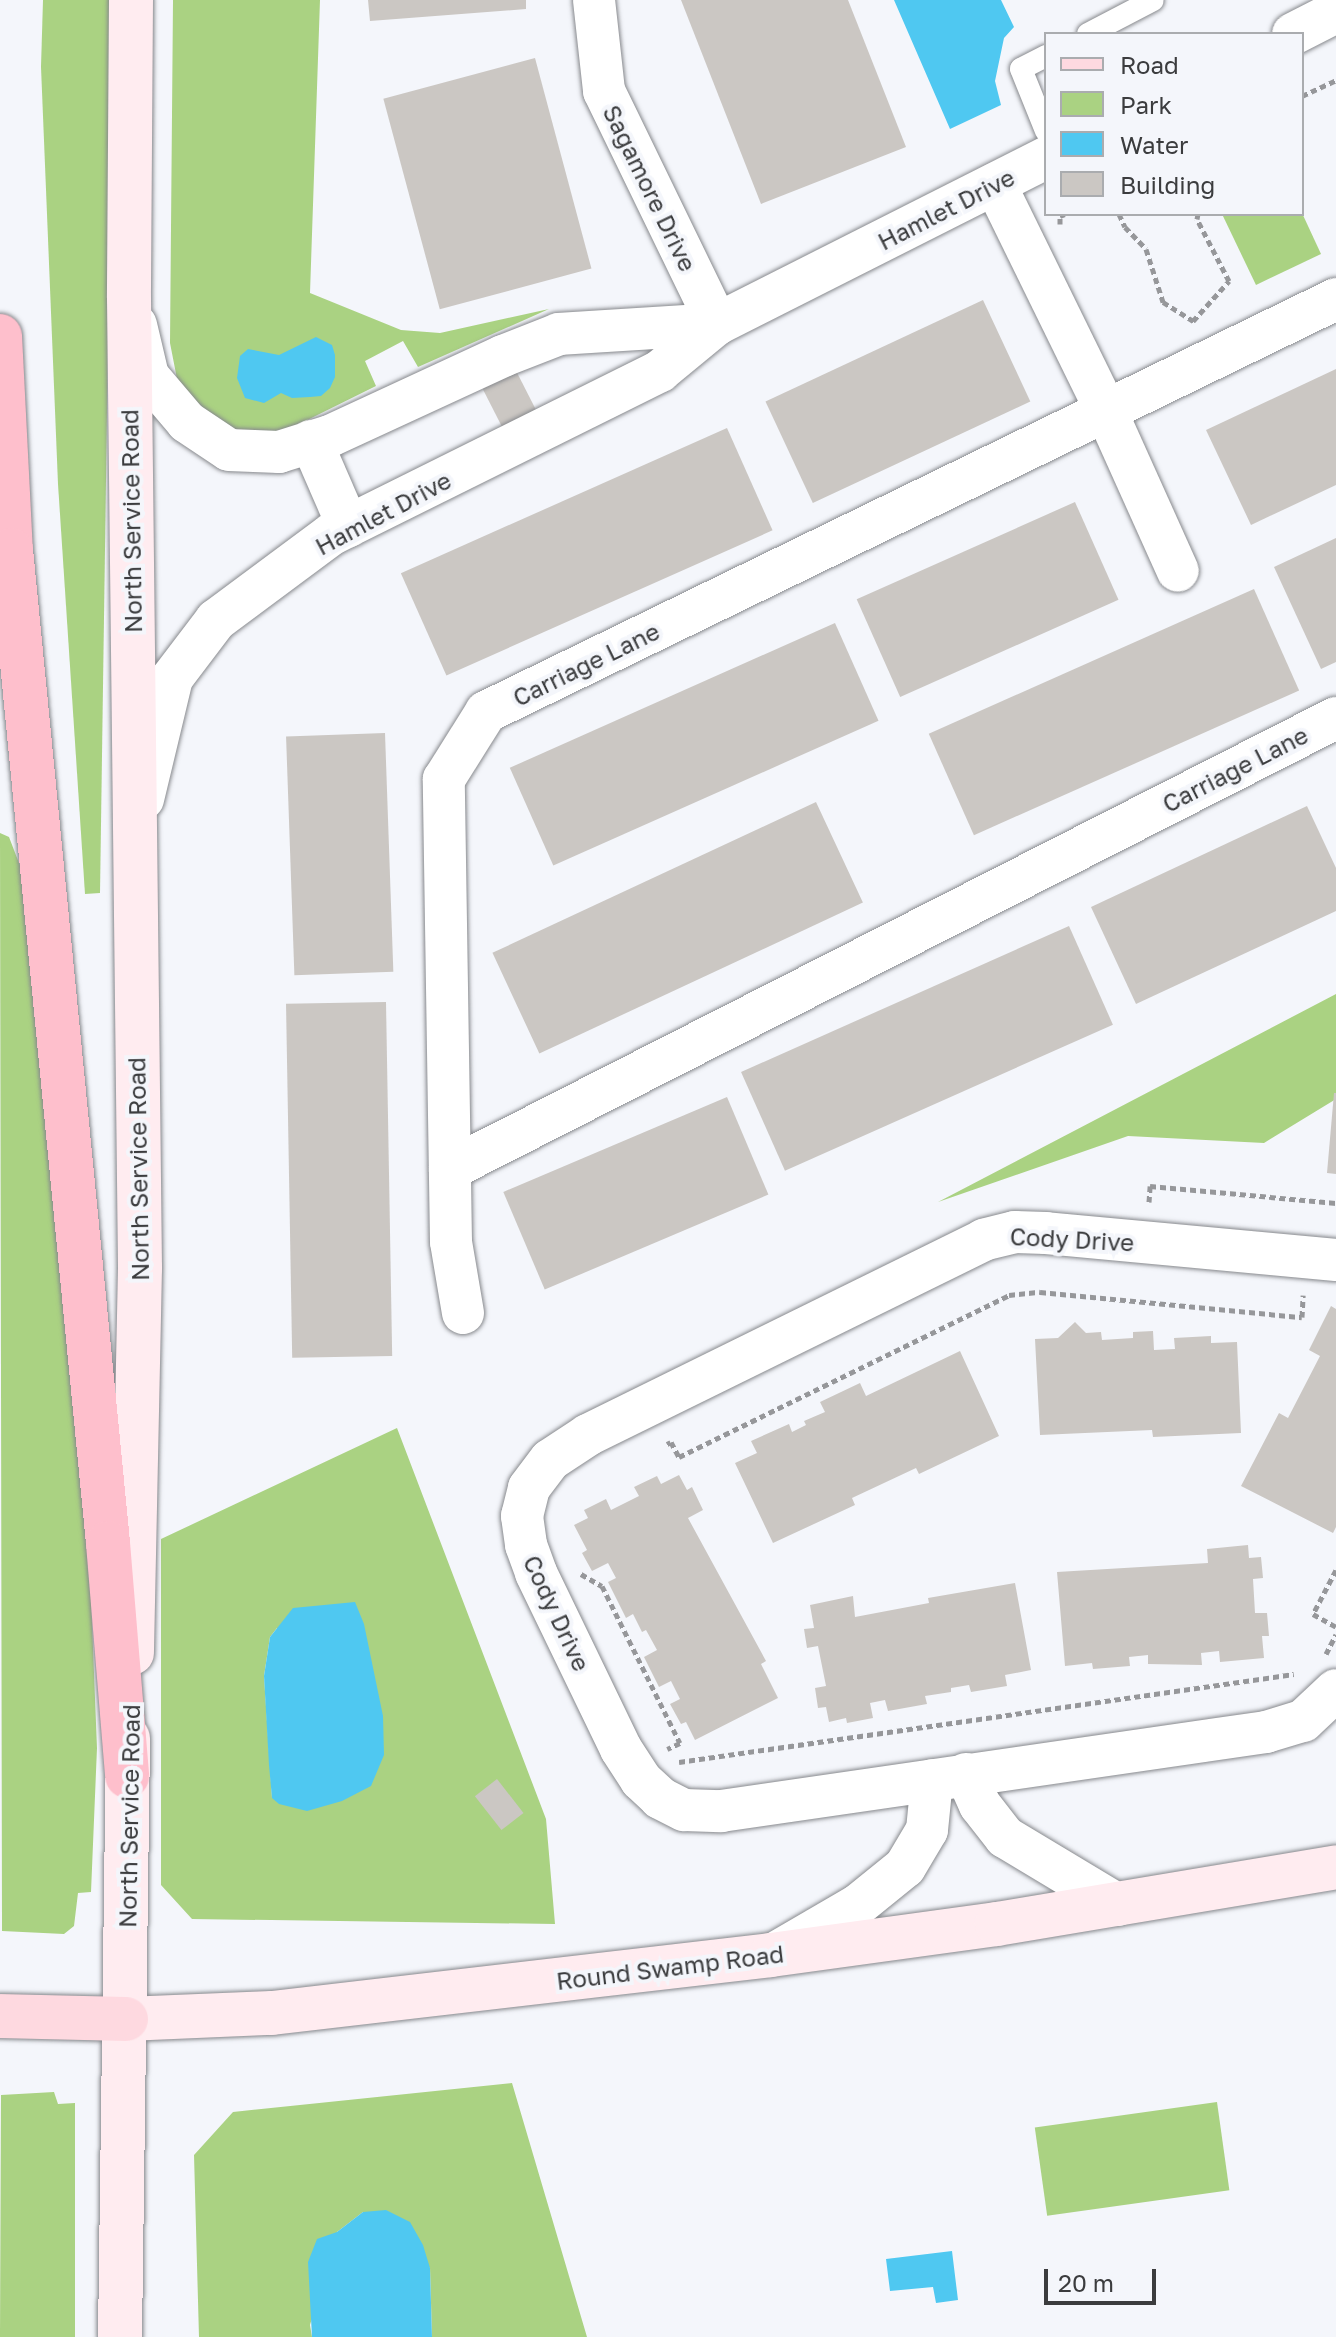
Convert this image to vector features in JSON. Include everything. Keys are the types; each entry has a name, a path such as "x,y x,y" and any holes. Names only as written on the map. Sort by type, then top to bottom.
{"highway":[{"path":"0,336 11,550 108,1543 127,1776"}],"main road":[{"name":"North Service Road","path":"120,2337 127,1776 136,1543 140,1268 129,298 131,0"},
{"name":"Round Swamp Road","path":"0,2016 126,2019 272,2013 771,1955 1322,1873"}],"street":[{"name":"Sagamore Drive","path":"594,0 604,91 717,324"},
{"path":"1297,32 1336,12"},
{"name":"Hamlet Drive","path":"134,835 172,678 216,620 348,526 660,371 717,324 1044,159"},
{"path":"995,184 1106,411 1178,571"},
{"name":"Hamlet Drive","path":"129,298 148,376 187,422 229,450 279,452 311,441 559,334 717,324"},
{"name":"Carriage Lane","path":"463,1313 451,1242 444,779 486,712 1336,299"},
{"path":"311,441 348,526"},
{"name":"Carriage Lane","path":"450,1169 1336,718"},
{"name":"Cody Drive","path":"1321,1673 1303,1721 1266,1732 721,1811 684,1810 660,1798 641,1780 621,1749 526,1545 522,1516 529,1488 550,1460 588,1435 984,1240 1015,1232 1323,1274"},
{"path":"771,1955 858,1905 905,1867 927,1830 949,1777 980,1805 1005,1837 1118,1905"}],"lane":[{"path":"1092,32 1153,0"},
{"path":"1044,57 1021,69 1044,126"}],"path":[{"path":"1304,95 1336,80"},
{"path":"1120,216 1125,227 1146,249 1163,302 1193,321 1229,281 1198,216"},
{"path":"1148,1212 1150,1186 1336,1203"},
{"path":"658,1448 671,1442 679,1457 1009,1295 1040,1292 1302,1317 1303,1293 1323,1274"},
{"path":"1336,1570 1313,1614 1336,1627"},
{"path":"577,1572 602,1586 680,1743 661,1753"},
{"path":"674,1762 1321,1673 1336,1634"}],"green space":[{"path":"43,0 113,0 100,893 85,894 58,484 41,67"},
{"path":"173,0 320,0 310,293 401,330 440,333 549,309 418,367 403,341 365,361 376,386 271,438 236,435 202,414 178,384 170,343"},
{"path":"1223,216 1303,216 1321,254 1256,285"},
{"path":"0,833 9,837 24,876 87,1498 97,1748 91,1892 78,1893 74,1926 64,1934 2,1931"},
{"path":"1336,994 1336,1099 1264,1143 1128,1136 938,1202"},
{"path":"397,1428 546,1819 555,1924 192,1919 161,1885 161,1539","holes":["277,1628 272,1798 264,1676 270,1637"]},
{"path":"512,2083 587,2337 432,2337 430,2268 363,2212 337,2232 310,2325 312,2337 199,2337 194,2155 233,2112"},
{"path":"54,2092 58,2104 75,2103 75,2337 0,2337 1,2095"},
{"path":"1217,2102 1229,2190 1047,2216 1035,2128"}],"water":[{"path":"894,0 1001,0 1014,27 1004,38 995,81 1001,105 950,129"},
{"path":"316,337 332,345 335,355 335,377 330,388 321,396 292,398 281,393 264,403 245,398 237,378 240,356 248,349 279,355"},
{"path":"355,1602 364,1624 383,1716 384,1755 371,1786 342,1801 307,1811 279,1804 272,1798 264,1676 270,1637 293,1608"},
{"path":"386,2210 410,2222 423,2245 430,2268 432,2337 312,2337 308,2262 317,2239 337,2232 363,2212"},
{"path":"952,2251 958,2300 936,2303 933,2287 890,2291 886,2259"}],"building":[{"path":"368,0 526,0 526,9 370,21"},
{"path":"681,0 848,0 906,147 761,204"},
{"path":"535,58 591,269 440,309 383,99"},
{"path":"983,300 1030,402 813,503 765,401"},
{"path":"505,349 547,431 513,448 471,366"},
{"path":"1336,369 1336,485 1251,525 1206,430"},
{"path":"727,428 773,530 446,676 401,573"},
{"path":"1075,502 1119,600 900,697 857,599"},
{"path":"1336,538 1336,662 1321,669 1274,567"},
{"path":"1254,589 1299,690 974,835 929,734"},
{"path":"835,623 879,721 553,866 510,768"},
{"path":"385,733 393,972 294,975 286,736"},
{"path":"816,802 863,903 539,1053 492,953"},
{"path":"1307,806 1336,868 1336,911 1136,1004 1091,907"},
{"path":"1069,926 1113,1025 785,1171 741,1072"},
{"path":"386,1002 392,1356 292,1358 286,1004"},
{"path":"1336,1093 1336,1174 1327,1173"},
{"path":"727,1097 768,1195 545,1290 503,1192"},
{"path":"1331,1306 1336,1309 1336,1527 1333,1533 1241,1486 1279,1413 1288,1418 1320,1356 1309,1350"},
{"path":"1075,1322 1086,1333 1101,1332 1102,1340 1133,1338 1133,1332 1153,1331 1154,1350 1175,1349 1174,1338 1211,1336 1211,1343 1237,1342 1241,1433 1153,1437 1152,1430 1040,1435 1035,1339 1058,1338"},
{"path":"960,1351 999,1436 919,1474 916,1468 852,1498 855,1505 773,1543 735,1463 757,1453 751,1441 789,1424 792,1432 806,1425 804,1421 825,1412 820,1402 860,1383 866,1396"},
{"path":"679,1475 687,1490 692,1487 703,1510 688,1518 766,1661 761,1664 778,1698 695,1740 686,1722 681,1724 670,1704 680,1699 671,1681 659,1687 644,1657 657,1650 646,1630 642,1632 633,1614 626,1618 608,1582 616,1578 608,1563 592,1571 582,1553 587,1550 574,1525 588,1518 584,1510 606,1499 611,1510 639,1496 634,1487 657,1476 661,1484"},
{"path":"1248,1545 1249,1558 1261,1557 1263,1578 1253,1579 1255,1613 1267,1613 1269,1636 1262,1636 1264,1658 1220,1662 1219,1651 1201,1653 1202,1665 1148,1664 1148,1655 1129,1657 1130,1666 1093,1669 1092,1663 1065,1666 1057,1572 1208,1563 1207,1549"},
{"path":"1015,1583 1031,1670 1005,1675 1007,1686 971,1692 969,1685 951,1688 951,1692 925,1696 927,1704 888,1711 885,1700 870,1703 873,1718 847,1723 846,1718 829,1722 826,1707 818,1708 815,1688 826,1686 818,1646 807,1648 804,1629 814,1628 810,1605 853,1596 855,1617 929,1603 928,1598"},
{"path":"497,1779 523,1813 501,1830 475,1796"}]}
